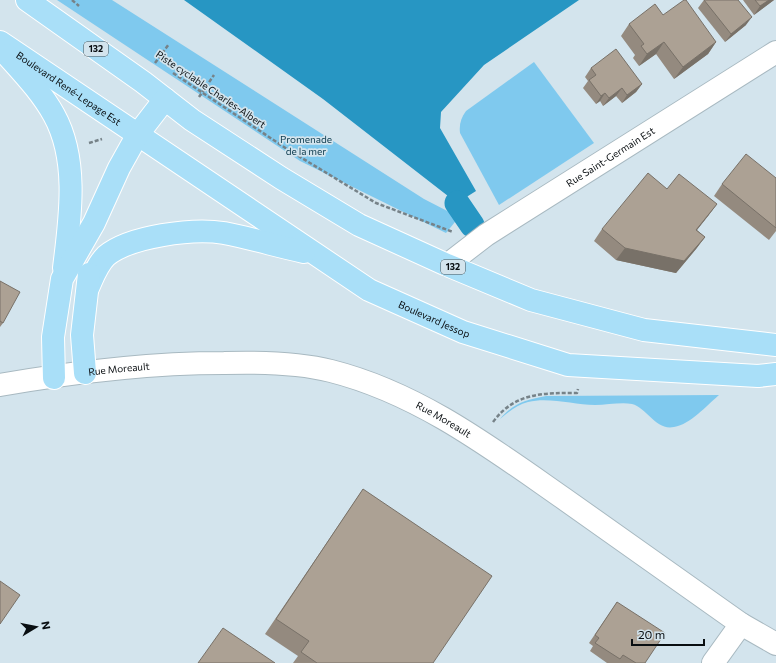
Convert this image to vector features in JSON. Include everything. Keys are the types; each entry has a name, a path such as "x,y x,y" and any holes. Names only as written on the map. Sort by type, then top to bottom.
{"main road":[{"name":"132","path":"27,0 192,120 359,225 447,265 531,300 644,330 776,345"},
{"name":"Boulevard René-Lepage Est","path":"0,42 138,134"},
{"path":"0,47 42,97 54,115 62,132 70,174 68,231 53,338 54,378"},
{"path":"62,279 94,223 119,168 138,134 165,99"},
{"name":"Boulevard Jessop","path":"138,134 369,290 462,332 568,365 758,376 776,374"},
{"path":"85,373 82,335 94,223"},
{"path":"88,288 96,268 106,256 145,238 182,234 222,233 317,255"}],"street":[{"name":"Rue Saint-Germain Est","path":"447,265 478,241 776,52"},
{"name":"Rue Moreault","path":"54,378 168,363 261,362 329,370 370,382 426,407 480,440 741,624 776,644"},
{"path":"0,385 54,378"},
{"path":"713,663 741,624"}],"path":[{"path":"72,0 82,8"},
{"name":"Piste cyclable Charles-Albert","path":"161,66 155,62 169,44"},
{"name":"Piste cyclable Charles-Albert","path":"167,70 287,149 376,203 478,241"},
{"path":"203,93 214,75"},
{"path":"480,440 497,416 513,403 532,395 577,393 580,366"}],"green space":[{"name":"Promenade de la mer","path":"57,0 112,0 424,199 459,217 446,233 300,161"},
{"path":"534,62 594,143 499,205 460,133 461,121 466,111"},
{"path":"719,395 692,418 674,427 662,426 637,406 628,403 595,405 545,400 528,402 509,411 500,419 510,409 520,403 546,396"}],"shaded area":[{"path":"184,0 579,0 484,65 441,112 440,128 476,191 457,203 323,99"}],"building":[{"path":"686,0 716,42 683,67 664,42 647,54 641,46 644,44 629,24 655,4 663,15"},
{"path":"704,0 738,0 752,17 731,34"},
{"path":"755,0 769,0 760,6"},
{"path":"616,49 642,84 627,95 622,88 609,98 605,93 601,96 589,80 596,75 591,68"},
{"path":"746,154 776,178 776,228 722,184"},
{"path":"648,173 667,189 679,174 717,204 696,230 705,237 684,261 625,248 602,229"},
{"path":"0,281 20,292 3,323 0,321"},
{"path":"363,489 492,576 433,663 317,663 301,652 309,641 276,619"},
{"path":"0,581 20,595 0,624"},
{"path":"617,602 665,633 645,663 636,663 623,655 620,659 595,643 599,638 595,635"},
{"path":"223,628 275,663 198,663"}],"waterway":[{"path":"457,203 472,225"}]}
